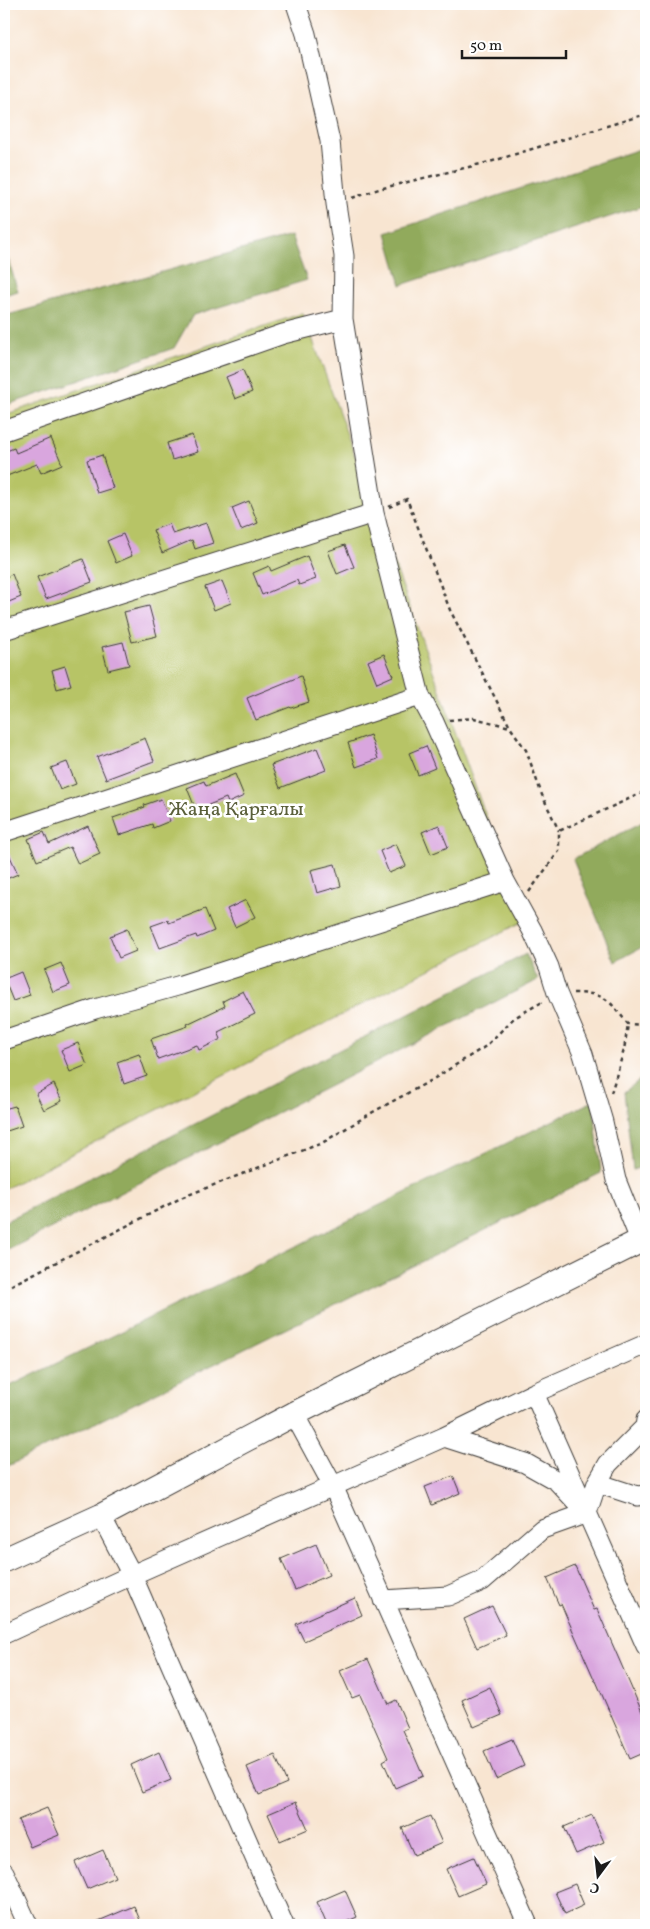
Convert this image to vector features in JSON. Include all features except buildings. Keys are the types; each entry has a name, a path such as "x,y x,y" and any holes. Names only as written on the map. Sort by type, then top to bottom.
{"main road":[{"path":"4,1560 101,1516 294,1414 643,1239"}],"street":[{"path":"296,4 306,34 330,140 336,204 344,256 343,319 374,513 420,696 434,722 505,881 549,967 583,1054 603,1122 616,1180 643,1239"},
{"path":"4,431 284,334 343,319"},
{"path":"4,630 374,513"},
{"path":"4,832 420,696"},
{"path":"4,1040 95,1009 181,985 505,881"},
{"path":"4,1634 132,1575 444,1437 534,1393 646,1344"},
{"path":"534,1393 646,1646"},
{"path":"294,1414 333,1486 528,1925"},
{"path":"587,1513 597,1483 608,1464 645,1427 646,1420"},
{"path":"444,1437 525,1463 557,1481 587,1513"},
{"path":"597,1483 637,1496 646,1495"},
{"path":"383,1600 448,1596 482,1581 542,1530 587,1513"},
{"path":"101,1516 132,1575 284,1925"},
{"path":"4,1872 28,1925"}],"path":[{"path":"336,204 379,189 493,161 646,114"},
{"path":"374,513 408,500 450,610 510,727 526,750 542,795 560,831 559,851 531,890 517,903"},
{"path":"434,722 474,718 510,727"},
{"path":"560,831 646,791"},
{"path":"4,1289 183,1197 322,1143 430,1081 486,1046 514,1018 558,993 592,993 608,1000 628,1024 646,1025"},
{"path":"611,1095 624,1050 628,1024"}],"green space":[{"path":"646,147 646,205 401,285 386,233"},
{"path":"291,236 307,280 193,315 174,348 4,406 4,316"},
{"path":"4,246 18,291 4,295"},
{"name":"Жаңа Қарғалы","path":"303,313 524,921 4,1189 4,415"},
{"path":"646,820 646,945 615,962 573,859"},
{"path":"526,954 538,980 4,1252 4,1222"},
{"path":"646,1075 646,1165 633,1170 624,1092"},
{"path":"593,1101 601,1173 4,1468 4,1389"}]}
